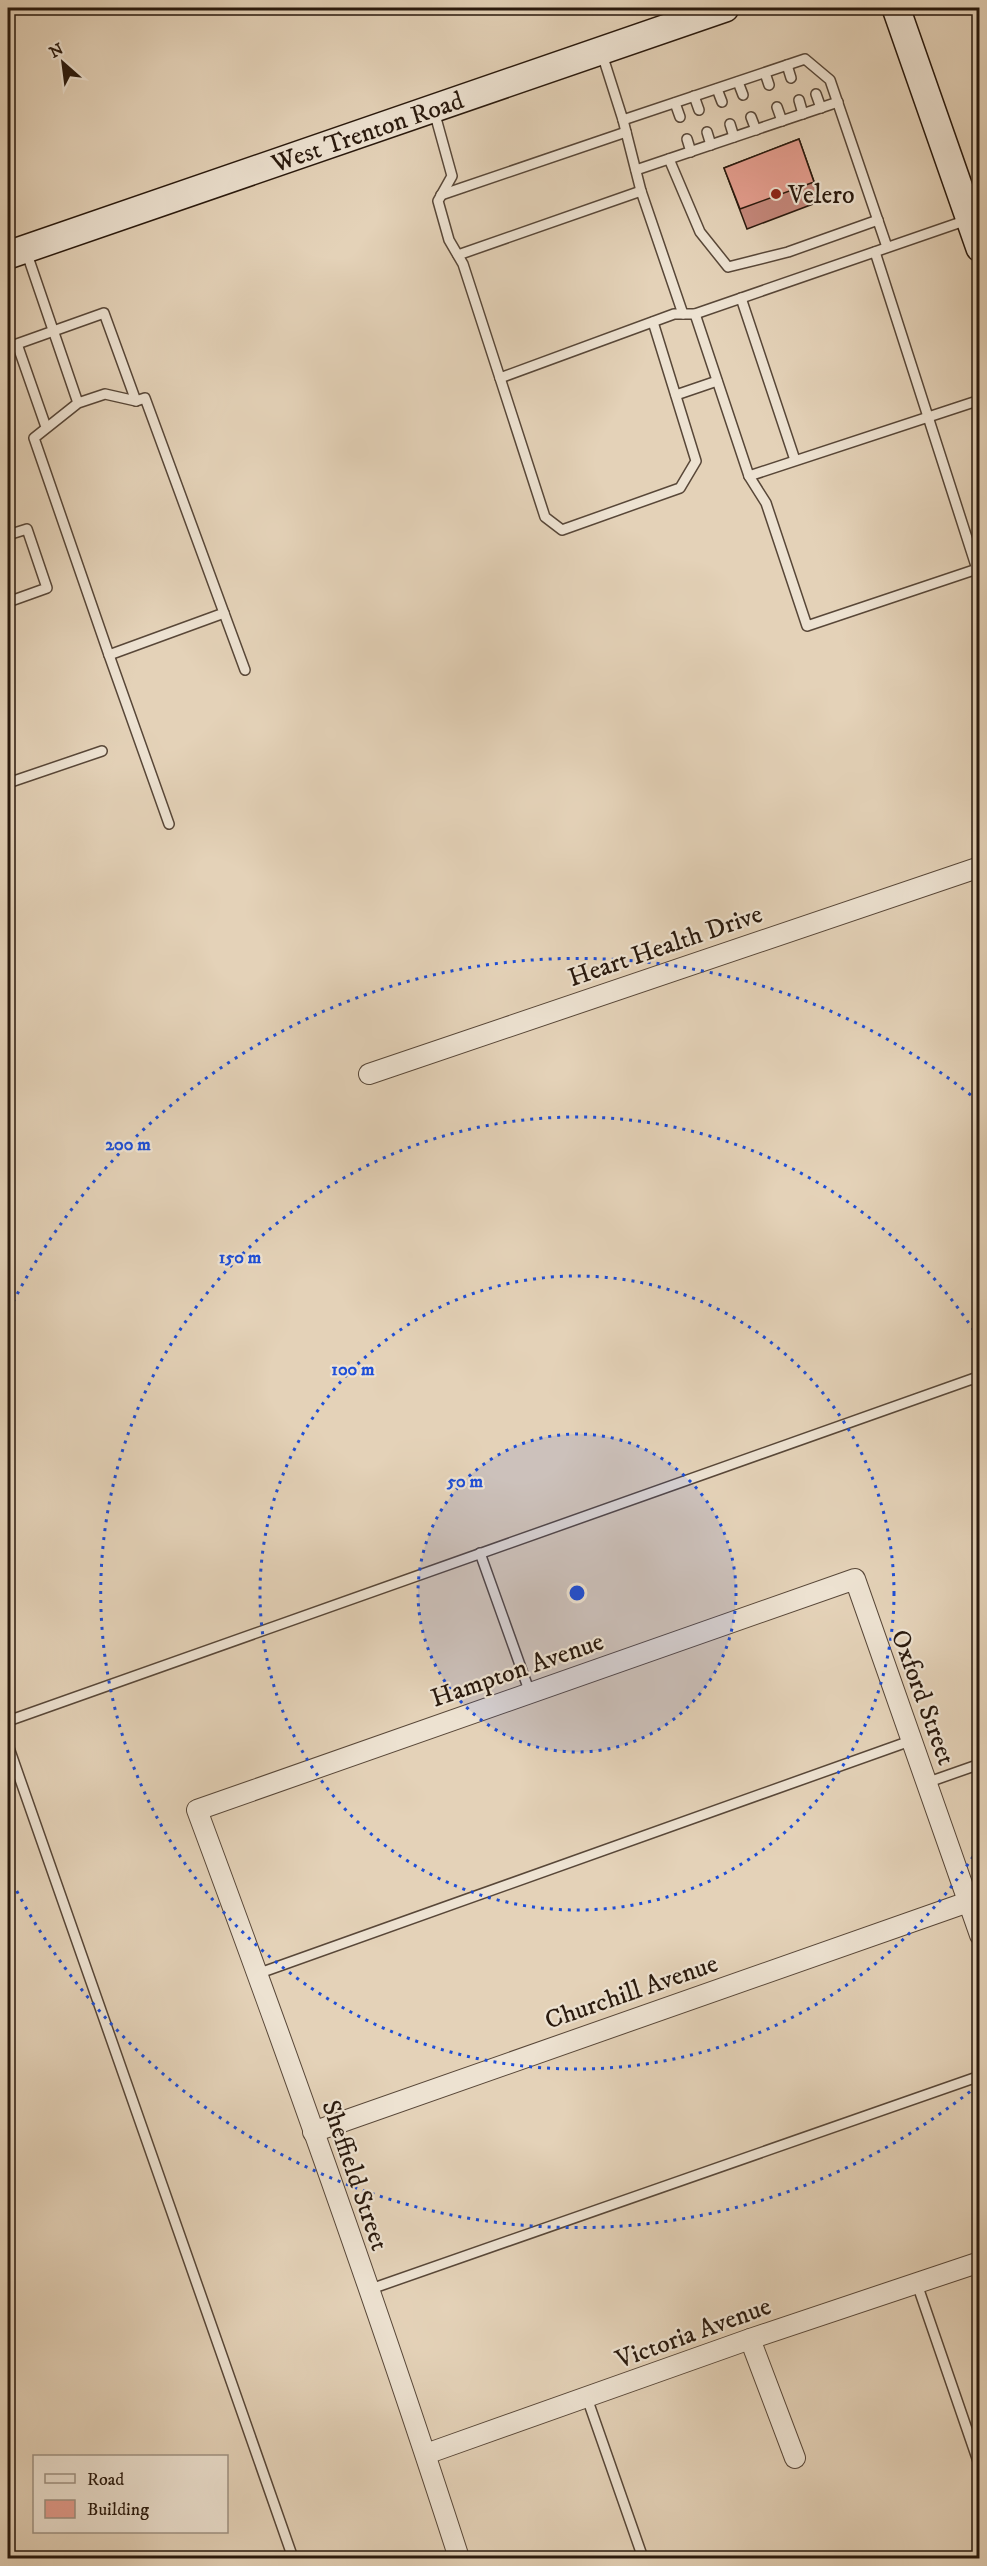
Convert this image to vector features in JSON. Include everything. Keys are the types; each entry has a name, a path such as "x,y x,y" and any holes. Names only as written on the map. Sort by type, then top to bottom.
{"main road":[{"name":"West Trenton Road","path":"16,252 725,8"},
{"path":"896,8 968,205 980,248"}],"street":[{"name":"Heart Health Drive","path":"369,1074 980,867"},
{"name":"Hampton Avenue","path":"197,1810 855,1579"},
{"name":"Oxford Street","path":"855,1579 910,1741 972,1900 980,1935"},
{"name":"Sheffield Street","path":"197,1810 426,2454 459,2559"},
{"name":"Churchill Avenue","path":"313,2132 972,1900"},
{"name":"Victoria Avenue","path":"426,2454 750,2339 980,2262"},
{"path":"750,2339 795,2458"}],"lane":[{"path":"600,50 623,120 641,191 683,314"},
{"path":"623,120 805,59"},
{"path":"805,59 830,80 887,248"},
{"path":"805,59 809,71"},
{"path":"787,65 791,78"},
{"path":"765,73 769,85"},
{"path":"738,82 743,95"},
{"path":"717,89 722,102"},
{"path":"816,94 821,108"},
{"path":"694,96 699,110"},
{"path":"799,100 804,114"},
{"path":"636,170 838,102"},
{"path":"675,103 680,117"},
{"path":"777,107 782,121"},
{"path":"433,108 452,176 438,201 449,240 463,264 545,518 562,530 680,488 696,461 653,322"},
{"path":"751,117 756,130"},
{"path":"730,124 734,137"},
{"path":"441,195 626,132"},
{"path":"707,132 711,145"},
{"path":"687,139 691,152"},
{"path":"669,159 700,232 728,267 788,252 878,220"},
{"path":"458,255 641,191"},
{"path":"500,378 674,314 695,314 887,248 968,205"},
{"path":"16,252 53,331 78,403"},
{"path":"695,314 749,476 766,503 807,626 977,569 875,252"},
{"path":"741,298 795,460"},
{"path":"46,428 12,345 104,313 136,401"},
{"path":"676,395 717,381"},
{"path":"169,824 34,438 78,403 105,394 136,401 145,398 244,670"},
{"path":"749,476 980,400"},
{"path":"8,535 27,529 47,588 8,602"},
{"path":"109,655 224,613"},
{"path":"8,783 102,751"},
{"path":"8,1721 975,1378 980,1391"},
{"path":"480,1553 530,1693"},
{"path":"257,1974 910,1741"},
{"path":"8,1745 293,2559"},
{"path":"926,1783 980,1764"},
{"path":"368,2290 980,2076"},
{"path":"917,2284 980,2467"},
{"path":"587,2398 643,2559"},
{"path":"968,2559 980,2554"}],"building":[{"path":"799,139 814,182 740,209 724,168"}],"place":[{"name":"Velero","path":"776,194"}]}
